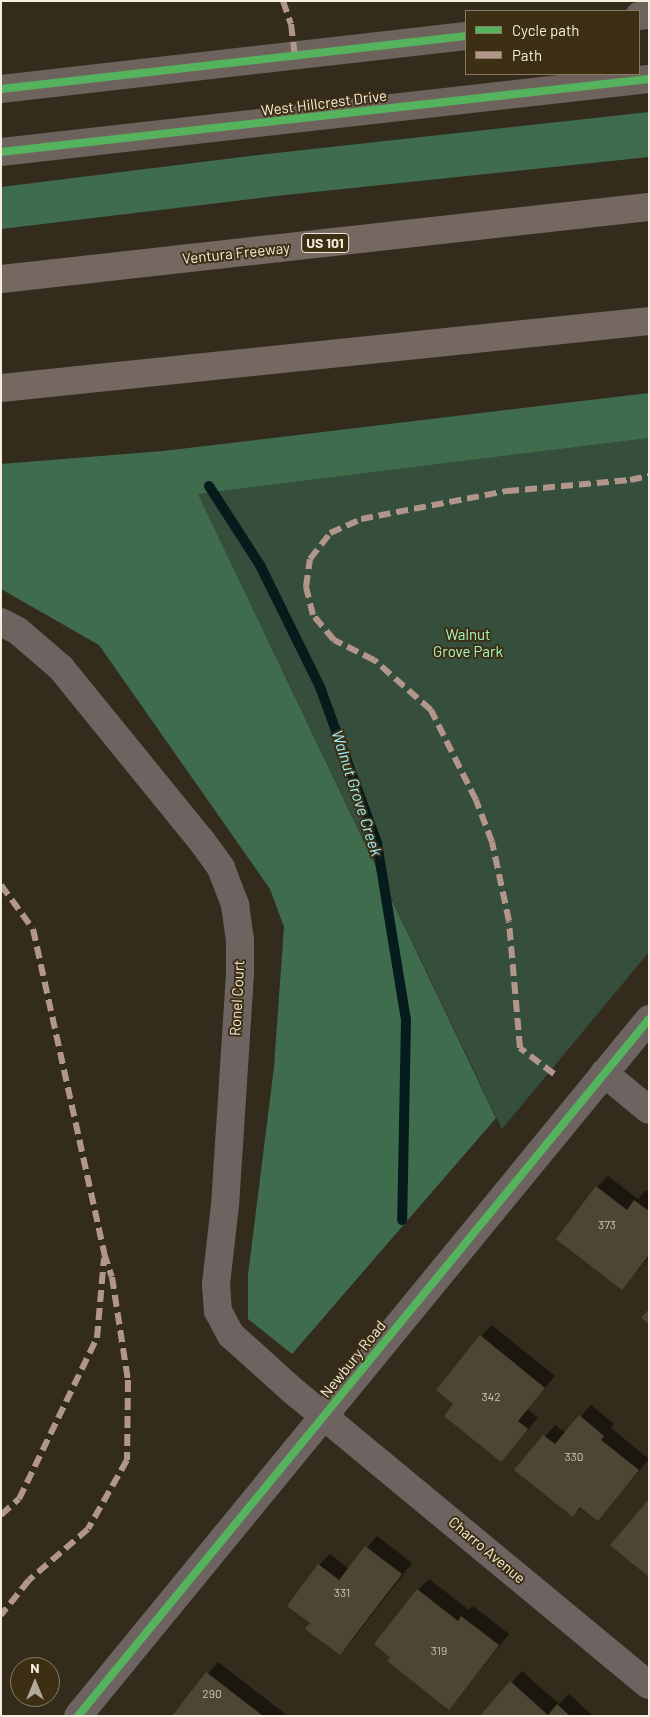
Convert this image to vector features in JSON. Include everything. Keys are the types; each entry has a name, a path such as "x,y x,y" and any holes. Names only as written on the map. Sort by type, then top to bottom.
{"highway":[{"name":"Ventura Freeway","path":"1,279 649,207"},
{"path":"1,388 649,321"}],"main road":[{"path":"1,89 465,36"},
{"name":"West Hillcrest Drive","path":"1,152 649,79"}],"street":[{"name":"Ronel Court","path":"1,622 18,631 61,668 201,840 221,868 235,905 240,939 240,974 225,1205 216,1284 218,1311 231,1335 292,1390 325,1416"},
{"name":"Newbury Road","path":"78,1716 649,1019"},
{"path":"604,1073 649,1110"},
{"name":"Charro Avenue","path":"325,1416 649,1685"}],"green space":[{"path":"649,112 649,157 276,196 1,229 1,187 267,154"},
{"path":"649,393 649,438 198,494 496,1118 292,1354 248,1319 248,1275 274,1067 284,927 270,889 99,645 1,589 1,464 163,451"},
{"name":"Walnut Grove Park","path":"649,438 649,952 502,1129 198,494"}],"building":[{"path":"596,1186 627,1210 634,1200 649,1211 649,1255 622,1290 556,1239"},
{"path":"649,1309 649,1324 641,1318"},
{"path":"480,1335 545,1388 518,1421 528,1429 501,1462 444,1416 453,1404 436,1390"},
{"path":"579,1415 604,1436 601,1440 639,1470 598,1521 580,1507 573,1517 514,1470 543,1435 555,1444"},
{"path":"649,1499 649,1577 610,1545"},
{"path":"365,1546 402,1574 340,1655 305,1629 310,1623 287,1606 318,1564 339,1580"},
{"path":"417,1589 458,1621 461,1616 499,1645 449,1710 387,1661 390,1657 374,1644"},
{"path":"206,1672 263,1716 172,1716"},
{"path":"510,1681 548,1715 557,1704 570,1716 480,1716"}],"waterway":[{"name":"Walnut Grove Creek","path":"209,486 260,565 320,687 377,843 406,1020 402,1220"}],"marked path":[{"path":"283,1 291,24 295,55"},
{"path":"554,1074 520,1048 509,921 492,842 476,800 431,710 374,660 334,640 313,615 306,587 310,559 330,533 361,519 507,491 630,480 649,476"},
{"path":"1,885 33,929 104,1253 112,1277 128,1380 127,1460 88,1529 29,1580 1,1615"},
{"path":"1,1515 19,1499 97,1338 104,1258"}],"cycle path":[{"path":"1,89 465,36"},
{"path":"1,152 649,79"},
{"path":"78,1716 649,1019"}]}
